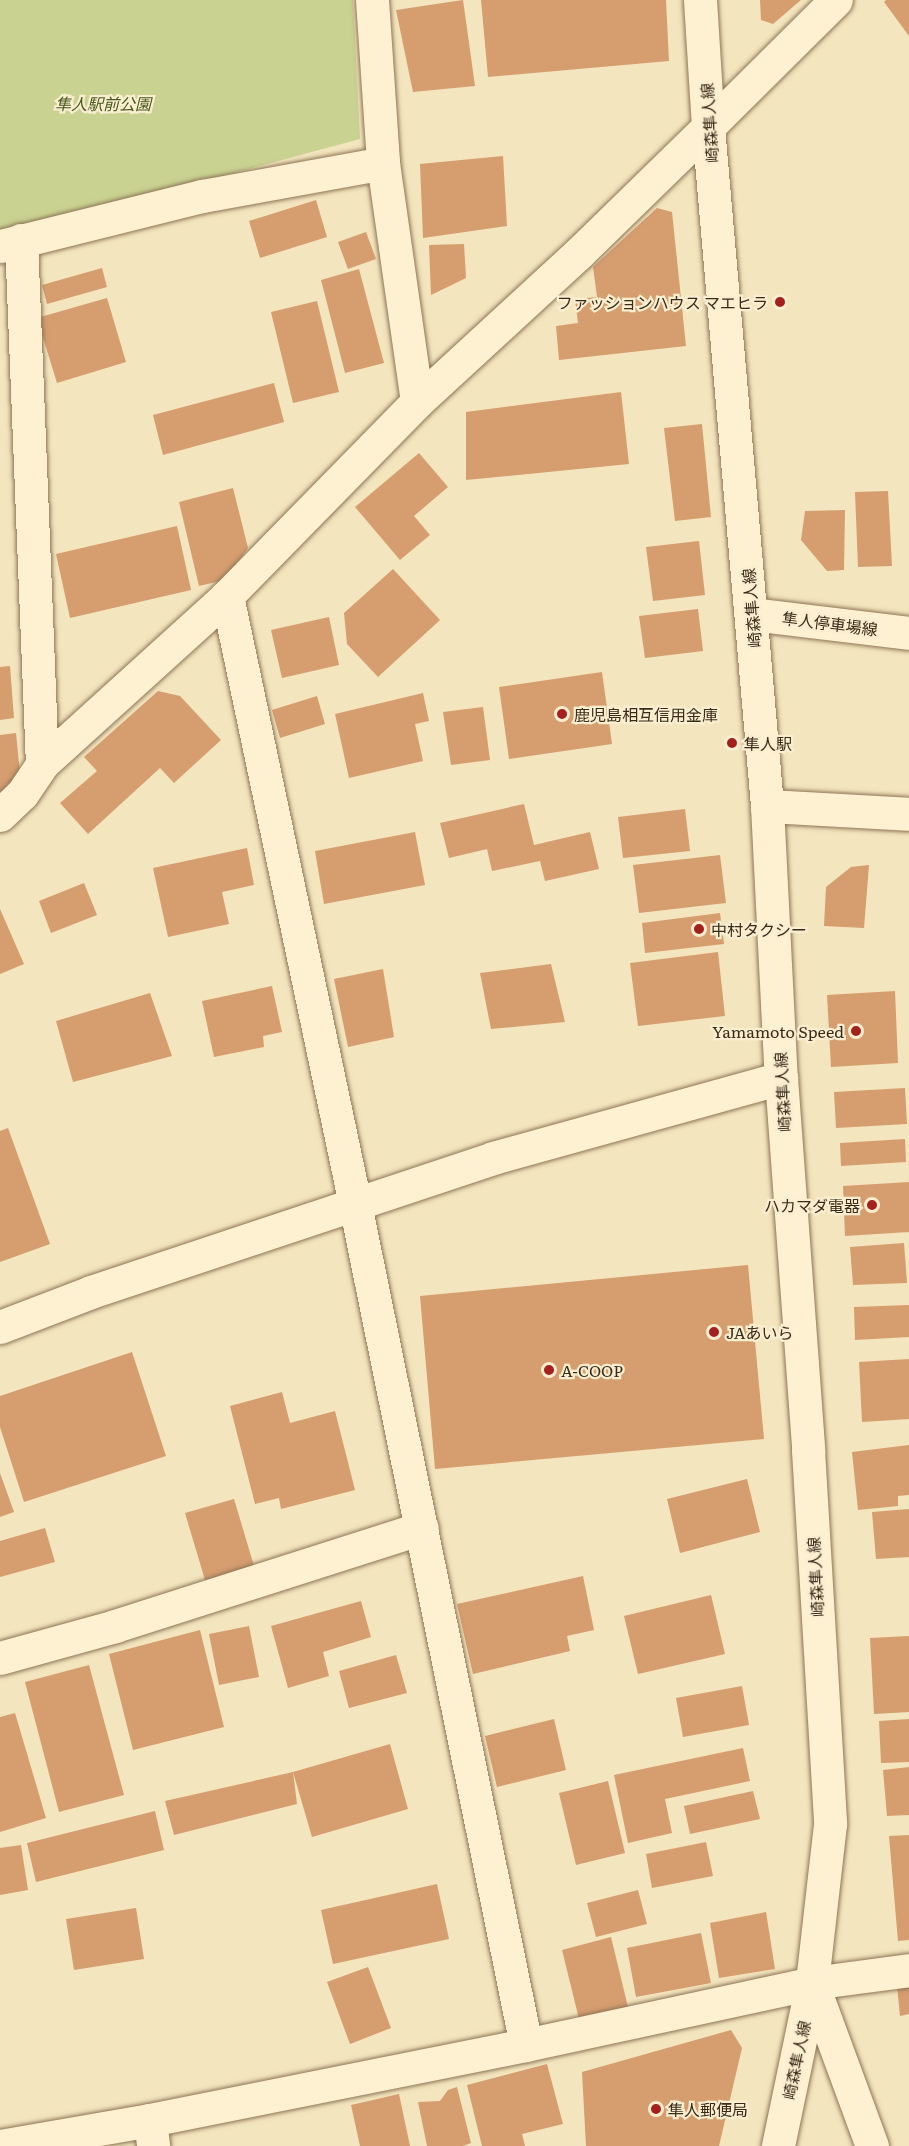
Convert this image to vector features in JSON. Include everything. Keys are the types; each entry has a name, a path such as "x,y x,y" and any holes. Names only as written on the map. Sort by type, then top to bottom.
{"street":[{"path":"372,0 383,163 417,402"},
{"name":"崎森隼人線","path":"700,0 708,127 767,806 781,1078 808,1450 830,1824 812,1983 778,2146"},
{"path":"0,815 22,794 42,764 227,596 417,402 579,253 836,0"},
{"path":"42,764 11,243 202,196 383,163"},
{"path":"227,596 422,1528 526,2045"},
{"name":"隼人停車場線","path":"752,614 909,633"},
{"path":"767,806 909,814"},
{"path":"0,1327 91,1292 493,1158 781,1078"},
{"path":"0,1658 115,1626 422,1528"},
{"path":"0,2146 152,2133 526,2045 812,1983 909,1970"},
{"path":"812,1983 872,2146"}],"green space":[{"name":"隼人駅前公園","path":"0,0 353,0 360,139 0,236"}],"building":[{"path":"463,0 475,86 413,92 396,10"},
{"path":"481,0 666,0 669,61 488,77"},
{"path":"760,0 801,0 773,24 761,20"},
{"path":"886,0 909,0 909,36 884,2"},
{"path":"503,156 507,226 423,238 420,164"},
{"path":"316,200 327,237 260,258 249,221"},
{"path":"657,208 672,212 686,346 559,360 556,326 578,323 575,299 597,297 593,267"},
{"path":"366,232 376,259 348,269 338,242"},
{"path":"464,244 466,278 431,295 429,245"},
{"path":"102,268 107,287 47,304 42,285"},
{"path":"359,269 384,363 345,373 321,280"},
{"path":"107,298 126,362 57,383 37,318"},
{"path":"317,301 339,392 293,403 271,312"},
{"path":"274,383 284,422 163,455 153,415"},
{"path":"621,392 629,464 466,480 466,412"},
{"path":"702,424 711,517 675,521 664,428"},
{"path":"419,453 448,487 414,516 430,535 400,560 355,507"},
{"path":"233,488 248,548 225,580 199,586 179,502"},
{"path":"888,491 892,566 858,567 855,492"},
{"path":"845,510 844,570 827,571 801,540 805,511"},
{"path":"177,526 191,590 70,618 56,554"},
{"path":"699,541 705,595 653,601 646,547"},
{"path":"393,569 440,620 378,677 347,644 344,613"},
{"path":"698,609 703,651 645,658 639,616"},
{"path":"329,617 339,665 282,678 271,630"},
{"path":"10,666 14,718 0,720 0,667"},
{"path":"602,672 612,744 509,759 499,687"},
{"path":"158,691 180,696 221,740 174,783 160,768 88,834 60,803 97,771 84,757"},
{"path":"423,693 429,721 415,724 423,761 349,778 335,714"},
{"path":"317,696 325,724 280,738 272,710"},
{"path":"483,707 490,760 451,765 443,712"},
{"path":"16,733 22,794 0,796 0,735"},
{"path":"524,804 534,845 590,832 599,869 545,881 540,861 492,871 487,849 449,858 440,823"},
{"path":"685,809 690,851 623,858 618,817"},
{"path":"415,832 425,885 324,904 315,851"},
{"path":"247,848 254,885 222,892 229,924 168,937 153,868"},
{"path":"720,855 726,903 639,913 633,865"},
{"path":"869,865 864,928 824,926 826,887 851,867"},
{"path":"84,883 97,915 51,933 39,901"},
{"path":"0,909 24,964 0,974"},
{"path":"720,913 724,944 645,953 642,923"},
{"path":"718,952 725,1016 638,1026 630,963"},
{"path":"551,964 565,1022 491,1029 480,973"},
{"path":"383,969 394,1037 348,1047 334,979"},
{"path":"272,986 282,1032 263,1036 264,1047 214,1057 202,1001"},
{"path":"895,991 898,1063 831,1067 827,995"},
{"path":"150,993 172,1056 73,1082 56,1021"},
{"path":"905,1088 907,1124 836,1128 834,1092"},
{"path":"8,1128 50,1244 0,1262 0,1131"},
{"path":"905,1139 906,1162 841,1166 840,1143"},
{"path":"909,1182 909,1232 845,1236 843,1186"},
{"path":"904,1243 907,1283 853,1285 850,1247"},
{"path":"748,1265 764,1439 435,1469 420,1296"},
{"path":"909,1305 909,1337 855,1340 854,1307"},
{"path":"132,1352 166,1456 24,1502 0,1427 0,1396"},
{"path":"909,1359 909,1419 862,1422 859,1362"},
{"path":"282,1392 290,1423 335,1411 355,1490 281,1509 279,1498 255,1504 230,1406"},
{"path":"909,1445 909,1495 898,1496 898,1506 858,1510 852,1452"},
{"path":"0,1473 14,1512 0,1517"},
{"path":"747,1479 760,1532 680,1553 667,1499"},
{"path":"234,1499 257,1576 208,1590 185,1513"},
{"path":"909,1509 909,1557 876,1559 872,1512"},
{"path":"45,1528 55,1562 0,1577 0,1541"},
{"path":"583,1576 594,1630 567,1636 570,1651 473,1674 457,1604"},
{"path":"711,1595 725,1654 638,1674 624,1616"},
{"path":"361,1601 371,1637 323,1652 329,1676 288,1688 271,1626"},
{"path":"249,1626 259,1677 219,1685 209,1634"},
{"path":"200,1630 224,1727 133,1750 109,1654"},
{"path":"909,1636 909,1712 874,1714 870,1638"},
{"path":"396,1655 407,1693 349,1708 339,1671"},
{"path":"89,1665 124,1795 59,1812 25,1682"},
{"path":"742,1686 749,1725 683,1737 676,1698"},
{"path":"15,1713 46,1818 0,1832 0,1717"},
{"path":"554,1719 566,1770 497,1787 485,1736"},
{"path":"909,1719 909,1762 881,1763 879,1721"},
{"path":"390,1744 408,1809 312,1837 293,1772"},
{"path":"743,1748 750,1781 665,1799 672,1833 628,1843 614,1775"},
{"path":"909,1767 909,1815 887,1816 883,1770"},
{"path":"293,1772 297,1804 174,1835 165,1801"},
{"path":"608,1781 625,1853 576,1865 559,1793"},
{"path":"753,1791 760,1819 690,1834 684,1806"},
{"path":"155,1811 164,1850 36,1882 27,1843"},
{"path":"909,1835 909,1940 898,1941 889,1836"},
{"path":"706,1842 713,1876 652,1888 646,1854"},
{"path":"21,1845 28,1890 0,1895 0,1848"},
{"path":"437,1884 449,1939 333,1964 321,1910"},
{"path":"638,1890 647,1924 596,1937 587,1903"},
{"path":"136,1908 144,1959 74,1970 66,1919"},
{"path":"766,1912 775,1969 719,1978 710,1923"},
{"path":"701,1933 711,1983 636,1997 627,1948"},
{"path":"611,1937 628,2007 579,2019 562,1950"},
{"path":"368,1967 391,2028 350,2044 327,1982"},
{"path":"909,1985 909,2014 900,2016 897,1986"},
{"name":"隼人郵便局","path":"731,2030 742,2048 719,2146 586,2146 582,2072"},
{"path":"547,2064 563,2124 522,2134 525,2146 482,2146 467,2085"},
{"path":"457,2087 471,2143 463,2146 427,2146 418,2102 440,2101 448,2090"},
{"path":"399,2094 410,2146 360,2146 351,2105"}],"place":[{"name":"ファッションハウス マエヒラ","path":"780,302"},
{"name":"鹿児島相互信用金庫","path":"562,714"},
{"name":"隼人駅","path":"732,743"},
{"name":"中村タクシー","path":"699,929"},
{"name":"Yamamoto Speed","path":"856,1031"},
{"name":"ハカマダ電器","path":"872,1205"},
{"name":"JAあいら","path":"714,1332"},
{"name":"A-COOP","path":"549,1370"},
{"name":"隼人郵便局","path":"656,2109"}]}
